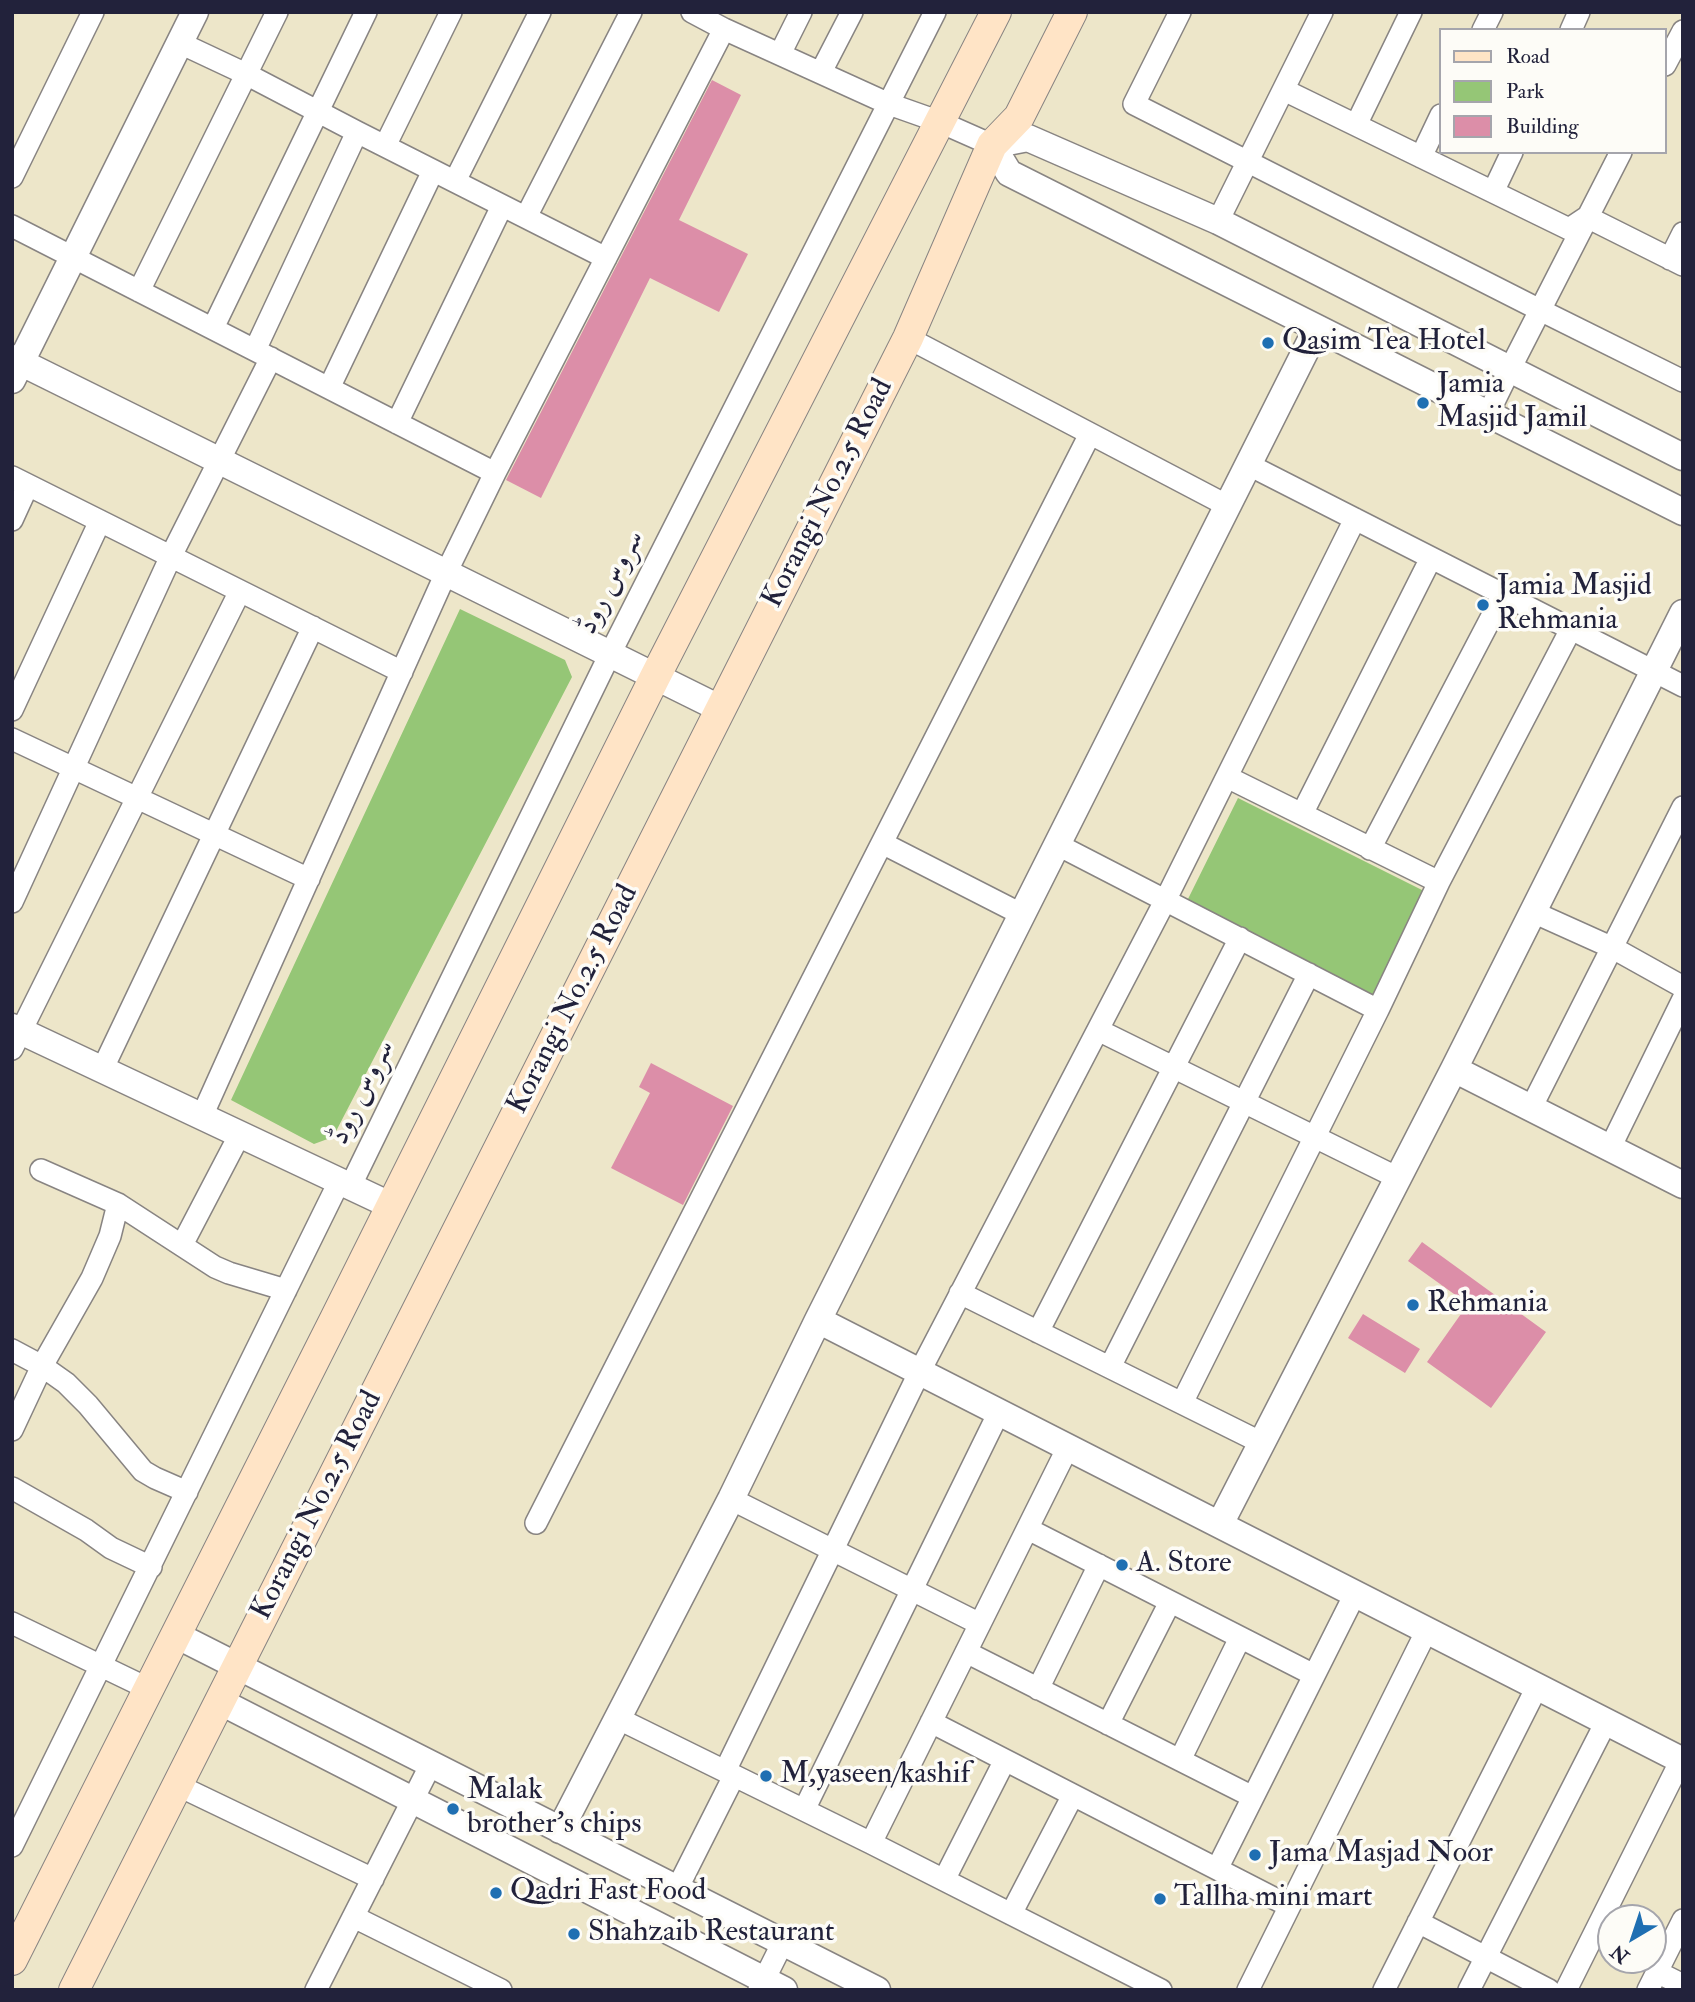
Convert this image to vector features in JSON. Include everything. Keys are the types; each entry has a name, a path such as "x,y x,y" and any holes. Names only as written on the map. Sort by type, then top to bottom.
{"main road":[{"path":"12,1960 655,677 996,12"},
{"name":"Korangi No.2.5 Road","path":"81,1987 219,1701 908,338 992,145 1019,117 1072,12"}],"street":[{"path":"12,177 93,12"},
{"path":"195,12 73,257 15,366 219,460 721,709"},
{"path":"139,290 277,12"},
{"path":"212,328 366,12"},
{"path":"385,146 451,12"},
{"path":"455,181 540,12"},
{"path":"526,217 631,12"},
{"path":"780,54 801,12"},
{"path":"821,72 852,12"},
{"name":"سروس روڈ","path":"13,1844 286,1290 346,1183 610,654 936,12"},
{"path":"1180,12 1133,104 1683,381"},
{"path":"1218,221 1322,12"},
{"path":"1356,125 1411,12"},
{"path":"1484,28 1492,12"},
{"path":"1572,28 1579,12"},
{"path":"202,1116 446,573 606,258 710,19 890,104 992,145 1028,138 1218,221 1683,457"},
{"path":"1667,61 1683,31"},
{"path":"180,43 606,258"},
{"path":"1284,90 1569,229 1587,217"},
{"path":"1421,157 1440,117"},
{"path":"12,902 171,556 219,460 357,132"},
{"path":"992,145 1009,173 1683,512"},
{"path":"1493,192 1511,154"},
{"path":"1488,414 1619,154"},
{"path":"329,388 433,171"},
{"path":"397,423 502,206"},
{"path":"1587,217 1676,262 1683,233"},
{"path":"12,226 495,473"},
{"path":"560,1830 731,1499 818,1320 1317,328"},
{"path":"908,338 1228,506"},
{"path":"536,1523 1090,434"},
{"path":"1249,465 1683,686"},
{"path":"12,520 20,481 402,671"},
{"path":"677,1889 833,1549 919,1371 1166,899 1354,519"},
{"path":"12,710 100,521"},
{"path":"1302,814 1431,558"},
{"path":"240,591 138,798 15,1036 102,1070 392,1206"},
{"path":"1370,849 1503,595"},
{"path":"1220,1524 1454,1069 1683,613"},
{"path":"102,1070 313,627"},
{"path":"1182,1403 1439,883 1572,629"},
{"path":"12,739 309,879"},
{"path":"1227,776 1439,883"},
{"path":"1531,1108 1683,807"},
{"path":"882,843 1023,915"},
{"path":"1058,845 1378,1010"},
{"path":"1533,912 1613,947 1683,987"},
{"path":"1038,1332 1240,938"},
{"path":"1110,1367 1309,974"},
{"path":"1611,1148 1683,999"},
{"path":"1098,1030 1398,1178"},
{"path":"1454,1069 1682,1183"},
{"path":"182,1245 240,1134"},
{"path":"40,1170 118,1204 215,1268 286,1290"},
{"path":"12,1430 42,1366 92,1278 110,1236 118,1204"},
{"path":"960,1293 1262,1443"},
{"path":"818,1320 1682,1760 1566,1990"},
{"path":"12,1350 66,1382 143,1471 187,1492"},
{"path":"804,1810 999,1412"},
{"path":"871,1843 1068,1447"},
{"path":"12,1488 86,1530 111,1548 151,1567"},
{"path":"731,1499 980,1624"},
{"path":"1028,1529 1314,1675"},
{"path":"1038,1689 1098,1565"},
{"path":"1217,1870 1355,1594"},
{"path":"1108,1724 1170,1602"},
{"path":"12,1623 149,1689"},
{"path":"1248,1990 1427,1630"},
{"path":"176,1634 877,1990"},
{"path":"1180,1760 1240,1638"},
{"path":"966,1652 1253,1797"},
{"path":"1384,1990 1537,1687"},
{"path":"219,1701 769,1986 783,1942"},
{"path":"617,1718 1161,1990"},
{"path":"931,1722 1289,1906"},
{"path":"1469,1990 1606,1722"},
{"path":"944,1880 1005,1760"},
{"path":"316,1990 431,1764"},
{"path":"177,1785 373,1879"},
{"path":"1011,1914 1073,1795"},
{"path":"354,1917 501,1990"},
{"path":"1683,1920 1653,1981 1683,1985"},
{"path":"1418,1922 1549,1990"}],"green space":[{"path":"460,609 565,660 572,677 333,1137 314,1144 231,1100"},
{"path":"1238,798 1426,892 1374,995 1187,901"}],"building":[{"path":"712,80 741,95 679,220 748,254 719,312 650,278 541,498 506,480"},
{"path":"651,1063 733,1106 683,1205 611,1168 650,1093 639,1087"},
{"path":"1422,1242 1546,1332 1491,1408 1427,1362 1468,1304 1408,1261"},
{"path":"1363,1314 1420,1349 1405,1373 1348,1338"}],"place":[{"name":"Qasim Tea Hotel","path":"1268,343"},
{"name":"Jamia Masjid Jamil","path":"1423,403"},
{"name":"Jamia Masjid Rehmania","path":"1483,605"},
{"name":"Rehmania","path":"1413,1305"},
{"name":"A. Store","path":"1122,1565"},
{"name":"M,yaseen/kashif","path":"766,1776"},
{"name":"Malak brother's chips","path":"453,1809"},
{"name":"Jama Masjad Noor","path":"1255,1855"},
{"name":"Qadri Fast Food","path":"496,1893"},
{"name":"Tallha mini mart","path":"1160,1899"},
{"name":"Shahzaib Restaurant","path":"574,1934"}]}
